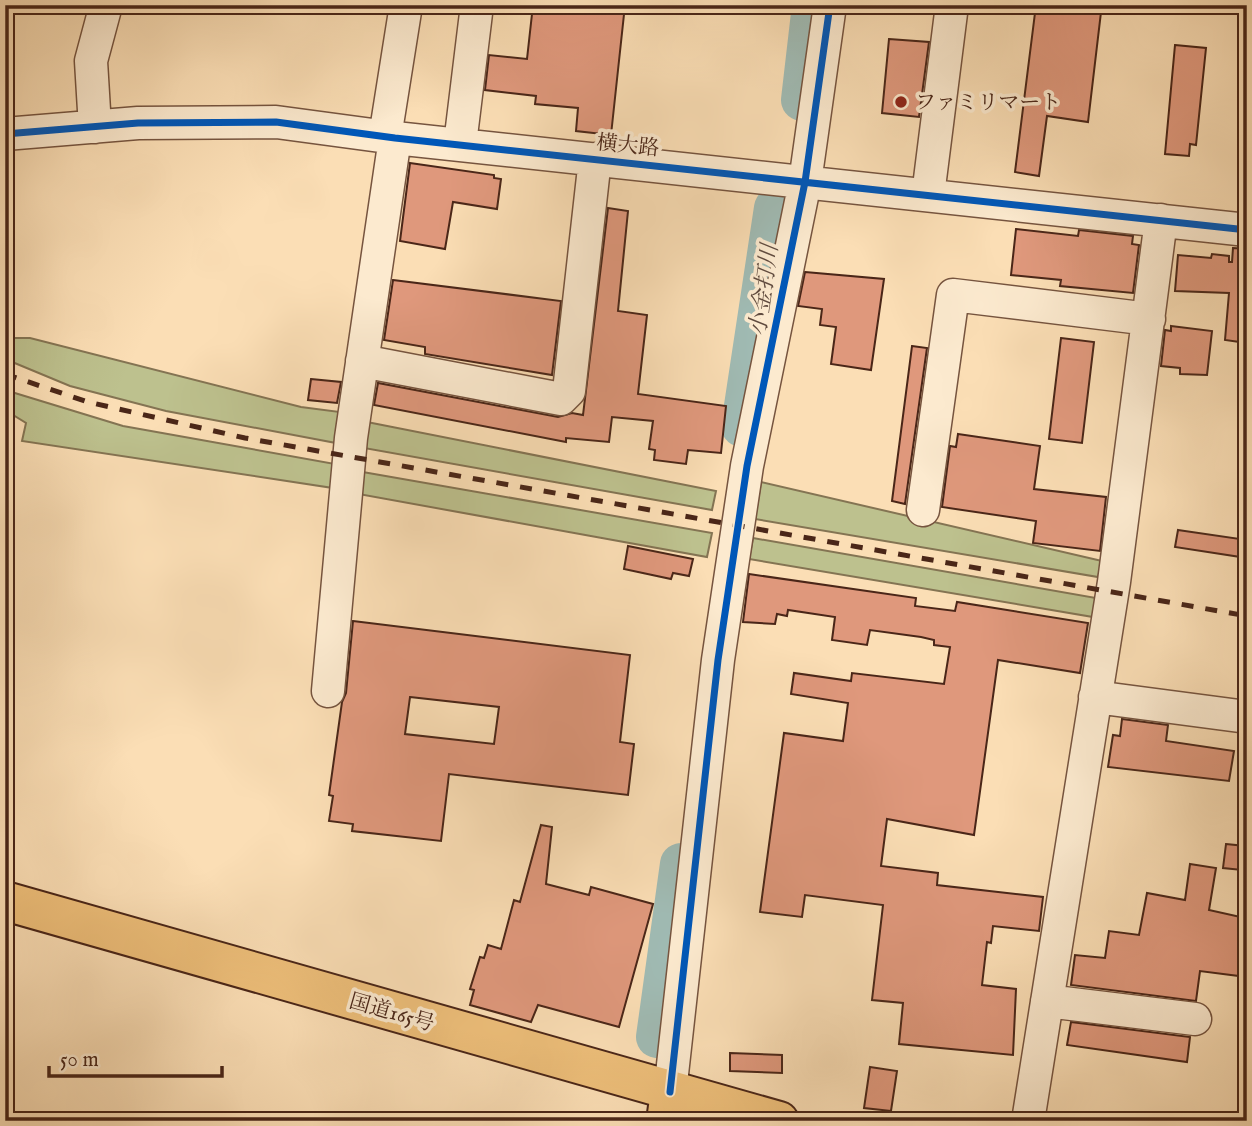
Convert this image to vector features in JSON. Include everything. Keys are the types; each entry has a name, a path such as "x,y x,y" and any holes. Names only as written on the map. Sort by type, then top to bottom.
{"highway":[{"name":"国道165号","path":"5,901 668,1106 779,1121"}],"street":[{"path":"96,127 91,61 106,5"},
{"path":"328,691 351,438 406,5"},
{"path":"460,144 477,5"},
{"path":"668,1106 718,660 747,466 804,182 830,5"},
{"path":"928,195 952,5"},
{"name":"横大路","path":"5,134 138,123 276,122 390,137 1247,230"},
{"path":"362,360 561,399 569,391 595,159"},
{"path":"1028,1121 1114,582 1161,220"},
{"path":"923,510 953,295 1149,319"},
{"path":"1095,696 1247,717"},
{"path":"1047,1001 1195,1019"}],"green space":[{"path":"5,338 30,338 301,407 340,412 336,443 166,411 70,386 5,359"},
{"path":"5,390 123,426 335,464 333,488 22,441 26,423 5,410"},
{"path":"367,422 716,491 712,510 364,448"},
{"path":"357,471 712,533 707,557 353,493"},
{"path":"761,482 1102,561 1098,577 755,519"},
{"path":"753,538 1096,598 1093,617 749,559"}],"building":[{"path":"533,5 625,5 611,135 576,131 578,108 535,104 536,96 485,90 489,55 527,59"},
{"path":"1036,5 1077,5 1076,9 1101,12 1088,122 1047,116 1039,176 1015,172"},
{"path":"889,39 929,42 919,117 882,113"},
{"path":"1175,45 1206,48 1196,145 1190,144 1189,156 1165,154"},
{"path":"410,163 494,175 494,178 501,179 497,209 453,202 445,249 400,241"},
{"path":"608,208 628,211 618,311 647,315 638,394 726,406 721,453 688,450 686,464 654,460 655,450 649,449 653,421 612,417 609,442 566,438 566,442 374,405 378,383 558,417 572,413 583,415"},
{"path":"1016,229 1078,236 1079,230 1133,236 1132,244 1139,245 1133,293 1060,286 1061,280 1011,275"},
{"path":"1233,248 1247,249 1247,343 1225,340 1229,293 1175,291 1178,255 1211,258 1212,254 1229,256 1229,262 1232,262"},
{"path":"805,272 884,279 871,370 831,364 836,327 820,325 822,309 798,306"},
{"path":"393,280 561,301 552,375 425,354 425,347 384,340"},
{"path":"1171,326 1212,331 1207,375 1180,374 1180,368 1161,366 1165,330 1171,331"},
{"path":"1061,338 1094,342 1082,443 1049,439"},
{"path":"912,346 927,348 905,504 892,501"},
{"path":"311,379 341,382 337,403 308,400"},
{"path":"958,434 1040,446 1034,489 1106,497 1100,551 1033,543 1036,521 942,507 950,446 956,447"},
{"path":"1178,530 1247,540 1247,558 1175,547"},
{"path":"628,546 693,559 689,576 673,573 671,579 624,569"},
{"path":"749,574 916,598 915,606 955,611 957,602 1088,623 1080,673 998,660 974,835 887,819 881,866 938,873 937,885 1043,897 1039,931 993,926 991,943 987,942 982,985 1016,989 1013,1055 899,1044 903,1003 872,1000 883,905 805,895 802,917 760,912 784,733 843,741 848,703 791,694 794,673 851,681 852,673 944,684 950,647 934,645 934,640 921,637 870,630 867,645 832,640 835,617 788,610 787,616 777,614 775,624 743,622"},
{"path":"353,621 630,655 620,742 634,744 628,795 449,774 441,841 352,831 353,824 329,821 333,796 329,795 342,702 346,693","holes":["410,697 499,707 494,744 405,734"]},
{"path":"1122,719 1168,725 1166,741 1234,751 1229,781 1108,767 1113,735 1120,736"},
{"path":"541,825 552,827 546,884 589,895 591,887 653,904 619,1027 538,1005 531,1022 470,1005 474,990 470,989 480,957 484,958 488,945 501,949 514,900 520,902"},
{"path":"1226,844 1245,846 1242,870 1223,868"},
{"path":"1190,864 1216,868 1209,910 1245,918 1239,957 1247,958 1247,977 1200,971 1196,1001 1071,985 1075,955 1105,958 1109,931 1139,935 1147,893 1185,900"},
{"path":"1071,1022 1190,1037 1187,1062 1067,1045"},
{"path":"730,1053 782,1055 782,1073 730,1071"},
{"path":"870,1067 897,1071 891,1111 864,1108"}],"waterway":[{"name":"小金打川","path":"802,100 813,5"},
{"name":"小金打川","path":"742,426 775,208"},
{"name":"小金打川","path":"657,1037 681,864"}],"railway":[{"path":"5,374 88,402 245,438 1247,616"}],"cycle path":[{"path":"670,1092 718,660 747,466 805,182 830,5"},
{"path":"5,134 138,123 276,122 395,138 1247,230"}],"place":[{"name":"ファミリマート","path":"901,102"}]}
